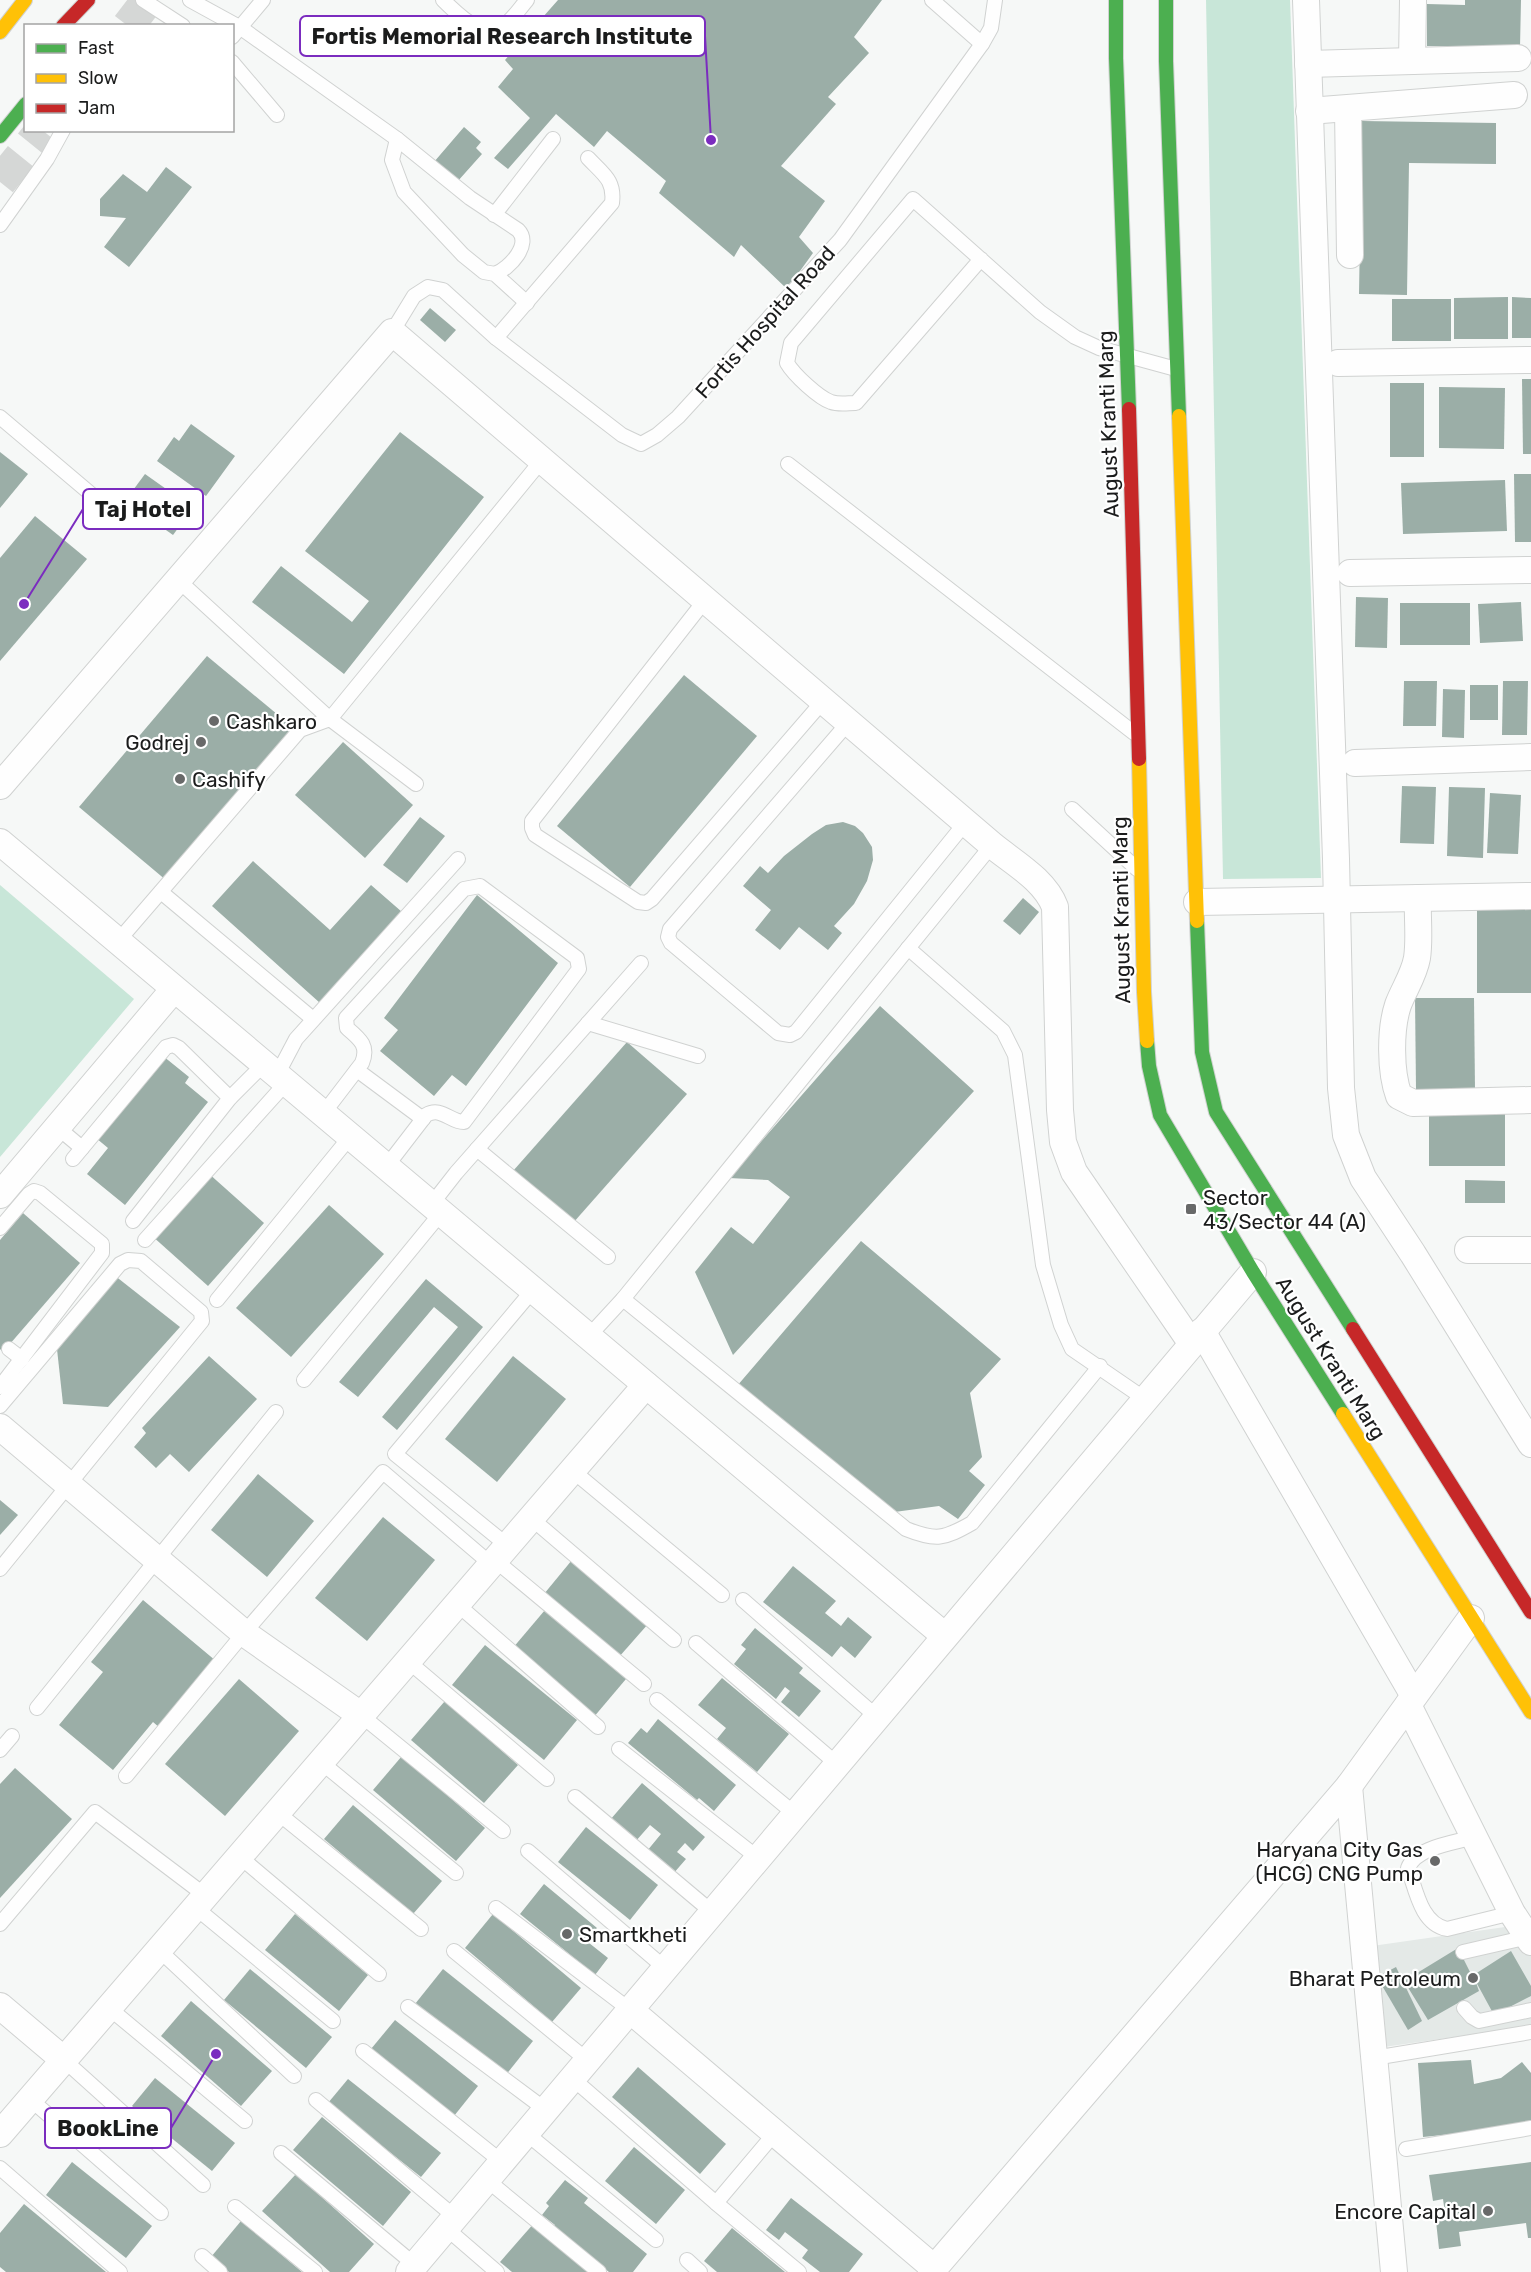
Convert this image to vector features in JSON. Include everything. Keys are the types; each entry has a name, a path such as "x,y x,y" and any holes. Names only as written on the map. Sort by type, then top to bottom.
{"main road":[{"path":"0,32 26,0"},
{"path":"65,24 88,0"},
{"name":"August Kranti Marg","path":"1116,0 1144,992 1149,1066 1160,1115 1252,1272 1531,1712"},
{"name":"August Kranti Marg","path":"1166,0 1166,61 1179,369 1202,1052 1216,1112 1531,1612"},
{"path":"0,136 24,106"}],"street":[{"path":"1306,0 1337,899 1341,1088 1346,1135 1363,1178 1524,1422 1531,1444"},
{"path":"1412,61 1413,0"},
{"path":"1308,64 1518,58"},
{"path":"1310,111 1514,95"},
{"path":"1348,109 1350,255"},
{"path":"0,786 392,332 824,700 848,723 1042,885 1050,896 1055,907 1060,1110 1063,1142 1074,1172 1197,1337 1411,1701 1474,1837 1512,1913 1530,1939"},
{"path":"1338,363 1531,360"},
{"path":"1350,573 1531,570"},
{"path":"1356,763 1531,757"},
{"path":"0,842 945,1636"},
{"path":"1197,902 1531,896"},
{"path":"1418,898 1417,958 1410,981 1398,1005 1393,1029 1394,1082 1399,1096 1413,1103 1531,1100"},
{"path":"0,1195 174,989"},
{"path":"1468,1250 1531,1250"},
{"path":"412,2268 1252,1272"},
{"path":"0,2134 646,1385"},
{"path":"0,1427 244,1633 362,1716"},
{"path":"630,2010 932,2270 1349,1786 1471,1618"},
{"path":"1349,1786 1394,2272"},
{"path":"0,2006 64,2060"}],"lane":[{"path":"142,0 180,24"},
{"path":"190,0 225,24"},
{"path":"263,0 237,32 397,139 523,235 524,242 513,260 504,270 495,274"},
{"path":"443,0 466,21 480,29 494,29 508,22 527,0"},
{"path":"932,0 982,44"},
{"name":"Fortis Hospital Road","path":"496,338 622,435 640,444 657,435 678,417 840,240 982,44 991,28 995,0"},
{"path":"234,64 277,115"},
{"path":"0,225 47,159 62,132"},
{"path":"397,139 392,160 404,192 463,255 484,272 495,274 527,303"},
{"path":"494,215 553,139"},
{"path":"392,332 414,296 428,288 443,290 496,338 612,203 614,191 610,180 588,158"},
{"path":"981,259 856,402 844,404 831,402 794,375 787,363 790,343 913,199 981,259 1040,312 1075,337 1099,348 1179,369"},
{"path":"0,417 98,500"},
{"path":"119,940 300,730 330,719 542,460"},
{"path":"788,464 1138,736"},
{"path":"178,580 330,719 416,784"},
{"path":"706,599 531,821 535,835 638,902 646,903 652,899 824,700"},
{"path":"848,723 670,929 668,937 671,943 778,1033 790,1035 796,1032 966,822"},
{"path":"1072,809 1141,873"},
{"path":"588,1337 623,1299 992,845"},
{"path":"145,1240 275,1074 296,1038 458,859"},
{"path":"323,1114 362,1063 366,1051 363,1041 347,1028 346,1018 464,889 480,886 577,958 579,969 464,1122 458,1122 441,1113 431,1112 386,1167"},
{"path":"160,892 313,1019"},
{"path":"908,948 1003,1031 1015,1055 1043,1265 1061,1325 1072,1349 1145,1399"},
{"path":"304,1380 436,1209 477,1149 640,963"},
{"path":"588,1023 699,1056"},
{"path":"57,1127 78,1154 166,1047 173,1045 179,1048 230,1098"},
{"path":"357,1070 423,1119"},
{"path":"133,1221 230,1098 275,1074"},
{"path":"218,1300 350,1137"},
{"path":"477,1149 608,1257"},
{"path":"0,1228 34,1191 49,1200 102,1244 103,1248 102,1253 0,1387"},
{"path":"0,1406 120,1264 128,1260 141,1261 201,1312 202,1321 0,1569"},
{"path":"533,1290 395,1454 499,1557 644,1684"},
{"path":"623,1299 906,1529 928,1538 951,1535 972,1523 1100,1366"},
{"path":"9,1349 22,1359"},
{"path":"37,1708 276,1412"},
{"path":"573,1471 722,1595"},
{"path":"126,1776 244,1633 383,1472 499,1557"},
{"path":"531,1519 674,1640"},
{"path":"742,1600 877,1717"},
{"path":"458,1605 598,1727"},
{"path":"696,1643 837,1764"},
{"path":"409,1662 547,1779"},
{"path":"657,1700 795,1814"},
{"path":"362,1716 502,1831"},
{"path":"0,1750 12,1736"},
{"path":"619,1749 758,1858"},
{"path":"322,1763 456,1873"},
{"path":"575,1797 712,1912"},
{"path":"0,1924 95,1812 201,1902 333,2021"},
{"path":"278,1813 421,1929"},
{"path":"1474,1837 1424,1852 1411,1861 1408,1868 1424,1913 1437,1927 1447,1929 1512,1913"},
{"path":"528,1851 665,1968"},
{"path":"240,1857 379,1974"},
{"path":"496,1908 630,2010"},
{"path":"1463,1952 1530,1939"},
{"path":"159,1950 294,2076"},
{"path":"454,1951 580,2069 716,2203 799,2272"},
{"path":"408,2007 546,2110"},
{"path":"109,2008 245,2121"},
{"path":"1464,2008 1479,2021 1531,2010"},
{"path":"1374,2058 1531,2032"},
{"path":"363,2051 494,2171 599,2272"},
{"path":"64,2060 203,2185"},
{"path":"30,2099 161,2213"},
{"path":"316,2100 451,2223 498,2272"},
{"path":"1406,2148 1531,2128"},
{"path":"526,2133 656,2240"},
{"path":"716,2203 775,2133"},
{"path":"281,2152 412,2268"},
{"path":"0,2168 120,2272"},
{"path":"235,2208 315,2272"},
{"path":"202,2256 220,2272"},
{"path":"687,2260 700,2272"}],"shaded area":[{"path":"1519,1925 1531,1946 1531,2026 1384,2047 1372,1946"}],"green space":[{"path":"1206,0 1290,0 1321,878 1223,879"},
{"path":"0,885 134,999 0,1157"}],"building":[{"path":"558,0 882,0 854,37 869,53 828,97 836,104 781,166 825,201 799,237 813,253 787,289 741,245 734,257 659,193 666,181 607,131 594,147 556,114 508,169 494,158 530,118 498,87 513,69 505,60"},
{"path":"1465,0 1521,0 1520,47 1427,46 1427,4 1465,5"},
{"path":"1362,121 1496,123 1496,164 1409,163 1407,295 1359,294"},
{"path":"464,127 481,142 476,148 482,154 457,182 434,162"},
{"path":"166,167 192,187 129,267 104,247 126,218 100,216 100,199 123,174 147,192"},
{"path":"1508,297 1508,339 1454,339 1454,298"},
{"path":"1512,297 1531,298 1531,338 1512,338"},
{"path":"1392,299 1451,299 1451,341 1392,341"},
{"path":"430,308 456,330 445,342 420,320"},
{"path":"1522,379 1531,379 1531,454 1523,454"},
{"path":"1390,383 1424,383 1424,457 1390,457"},
{"path":"1439,387 1505,388 1504,449 1439,448"},
{"path":"191,424 235,456 206,496 157,461 174,437 179,441"},
{"path":"400,432 484,497 344,674 252,602 281,566 352,622 369,601 305,551"},
{"path":"0,452 28,474 0,508"},
{"path":"145,474 193,508 173,535 125,501"},
{"path":"1514,474 1531,474 1531,542 1515,542"},
{"path":"1505,480 1507,531 1403,534 1401,483"},
{"path":"35,516 87,559 0,661 0,558"},
{"path":"1356,597 1388,598 1387,648 1355,647"},
{"path":"1521,602 1523,641 1480,643 1478,604"},
{"path":"1400,603 1470,603 1470,645 1400,645"},
{"path":"207,656 295,729 167,881 79,807"},
{"path":"684,675 757,736 630,887 557,826"},
{"path":"1404,681 1437,681 1436,726 1403,726"},
{"path":"1503,681 1528,681 1527,735 1502,735"},
{"path":"1470,685 1498,685 1498,720 1470,720"},
{"path":"1443,689 1465,690 1464,738 1442,737"},
{"path":"343,742 413,805 365,858 295,795"},
{"path":"1402,786 1436,787 1434,844 1400,843"},
{"path":"1449,787 1485,788 1483,858 1447,856"},
{"path":"1490,793 1521,795 1518,854 1487,853"},
{"path":"420,817 445,836 407,883 383,865"},
{"path":"843,822 855,826 863,833 872,847 873,860 867,881 854,904 834,926 842,933 828,950 799,927 780,950 755,930 771,910 743,886 760,866 768,873 784,856 812,834 826,825"},
{"path":"253,861 330,930 371,885 402,912 320,1003 212,906"},
{"path":"477,895 558,963 466,1086 452,1075 434,1096 380,1051 398,1030 384,1018"},
{"path":"1023,898 1039,912 1020,935 1003,921"},
{"path":"1477,905 1531,905 1531,993 1477,993"},
{"path":"1415,998 1474,998 1475,1089 1416,1089"},
{"path":"880,1006 974,1091 733,1355 695,1272 731,1227 753,1244 790,1197 768,1180 729,1178"},
{"path":"627,1042 687,1094 573,1223 513,1171"},
{"path":"163,1056 189,1077 185,1083 208,1102 125,1205 87,1174 108,1148 96,1138"},
{"path":"1429,1112 1505,1112 1505,1166 1429,1166"},
{"path":"207,1172 264,1223 208,1286 151,1235"},
{"path":"1465,1180 1505,1181 1505,1203 1465,1203"},
{"path":"329,1205 384,1254 291,1357 236,1308"},
{"path":"23,1213 80,1263 3,1352 0,1349 0,1240"},
{"path":"861,1241 1001,1359 970,1393 982,1457 969,1471 985,1485 958,1519 939,1506 887,1513 737,1386"},
{"path":"114,1275 180,1327 108,1407 63,1404 57,1349"},
{"path":"426,1279 483,1327 397,1430 382,1417 458,1327 434,1307 358,1397 339,1382"},
{"path":"209,1356 257,1399 189,1472 170,1454 156,1468 134,1447 146,1433 142,1428"},
{"path":"513,1356 566,1399 497,1482 445,1439"},
{"path":"258,1474 314,1521 267,1577 211,1530"},
{"path":"0,1500 18,1515 0,1535"},
{"path":"383,1517 435,1560 367,1641 315,1598"},
{"path":"572,1560 648,1624 619,1657 544,1594"},
{"path":"793,1566 836,1601 825,1613 841,1626 848,1617 872,1637 855,1658 841,1646 832,1657 763,1602"},
{"path":"143,1600 216,1661 160,1728 153,1722 113,1770 59,1725 103,1672 91,1662"},
{"path":"545,1610 626,1679 593,1718 512,1649"},
{"path":"755,1628 803,1668 799,1673 821,1691 799,1717 781,1702 790,1691 785,1687 776,1699 734,1664 746,1649 741,1645"},
{"path":"485,1645 577,1720 544,1760 452,1685"},
{"path":"722,1678 789,1734 757,1772 717,1739 726,1728 698,1705"},
{"path":"239,1679 299,1731 225,1816 165,1764"},
{"path":"445,1701 518,1765 484,1803 411,1740"},
{"path":"658,1719 736,1785 714,1811 699,1798 697,1800 628,1743 641,1728 647,1733"},
{"path":"402,1756 485,1828 456,1861 373,1790"},
{"path":"15,1768 72,1819 0,1898 0,1784"},
{"path":"642,1783 705,1837 693,1851 685,1843 677,1852 686,1859 673,1874 647,1851 661,1834 650,1825 635,1842 610,1820"},
{"path":"353,1805 442,1881 413,1914 324,1839"},
{"path":"586,1827 658,1885 630,1920 558,1862"},
{"name":"Smartkheti","path":"544,1884 597,1928 584,1939 608,1958 595,1975 520,1914"},
{"path":"295,1914 368,1975 339,2011 265,1950"},
{"path":"493,1914 581,1988 552,2022 465,1948"},
{"path":"1458,1948 1472,1976 1511,1951 1531,1986 1531,1996 1494,2015 1475,1980 1479,1991 1428,2020 1404,1981"},
{"path":"1396,1967 1422,2021 1408,2030 1377,1977"},
{"path":"250,1969 332,2037 306,2068 224,2000"},
{"path":"443,1969 533,2041 505,2076 415,2004"},
{"path":"191,2001 272,2071 241,2106 161,2036"},
{"path":"395,2020 478,2086 454,2116 371,2049"},
{"path":"1471,2060 1474,2084 1501,2078 1522,2062 1531,2073 1531,2126 1423,2137 1418,2063"},
{"path":"638,2067 726,2144 700,2174 612,2097"},
{"path":"155,2078 235,2143 212,2171 132,2106"},
{"path":"348,2079 441,2153 421,2177 328,2103"},
{"path":"322,2117 411,2192 383,2226 293,2150"},
{"path":"634,2147 685,2190 656,2224 605,2181"},
{"path":"72,2162 152,2226 126,2258 46,2195"},
{"name":"Encore Capital","path":"1531,2162 1531,2238 1528,2238 1526,2223 1459,2232 1461,2246 1439,2249 1436,2221 1446,2220 1443,2199 1433,2201 1429,2175"},
{"path":"296,2174 374,2244 349,2272 330,2272 262,2211"},
{"path":"565,2180 588,2198 584,2203 647,2254 633,2272 609,2272 553,2228 555,2225 542,2215 549,2206 546,2203"},
{"path":"791,2198 863,2254 849,2272 820,2272 802,2258 808,2250 785,2232 779,2240 766,2230"},
{"path":"24,2204 106,2272 6,2272 0,2267 0,2233"},
{"path":"241,2221 302,2272 229,2272 211,2257"},
{"path":"535,2222 592,2272 512,2272 500,2262"},
{"path":"732,2228 785,2272 717,2272 704,2261"}],"tunnel":[{"path":"130,24 148,0"},
{"path":"0,182 40,132"}],"traffic: fast":[{"path":"1116,0 1116,58 1129,409"},
{"path":"1166,0 1166,61 1179,416"},
{"path":"0,136 24,106"},
{"path":"1197,921 1202,1052 1216,1112 1353,1329"},
{"path":"1147,1041 1149,1066 1160,1115 1253,1272 1343,1414"}],"traffic: slow":[{"path":"0,32 25,0"},
{"path":"1179,416 1197,921"},
{"path":"1139,759 1147,1041"},
{"path":"1343,1414 1531,1712"}],"traffic: jam":[{"path":"65,24 88,0"},
{"path":"1129,409 1139,759"},
{"path":"1353,1329 1531,1612"}],"place":[{"name":"Fortis Memorial Research Institute","path":"711,140"},
{"name":"Taj Hotel","path":"24,604"},
{"name":"Cashkaro","path":"214,721"},
{"name":"Godrej","path":"201,742"},
{"name":"Cashify","path":"180,779"},
{"name":"Sector 43/Sector 44 (A)","path":"1191,1209"},
{"name":"Haryana City Gas (HCG) CNG Pump","path":"1435,1861"},
{"name":"Smartkheti","path":"567,1934"},
{"name":"Bharat Petroleum","path":"1473,1978"},
{"name":"BookLine","path":"216,2054"},
{"name":"Encore Capital","path":"1488,2211"}]}
